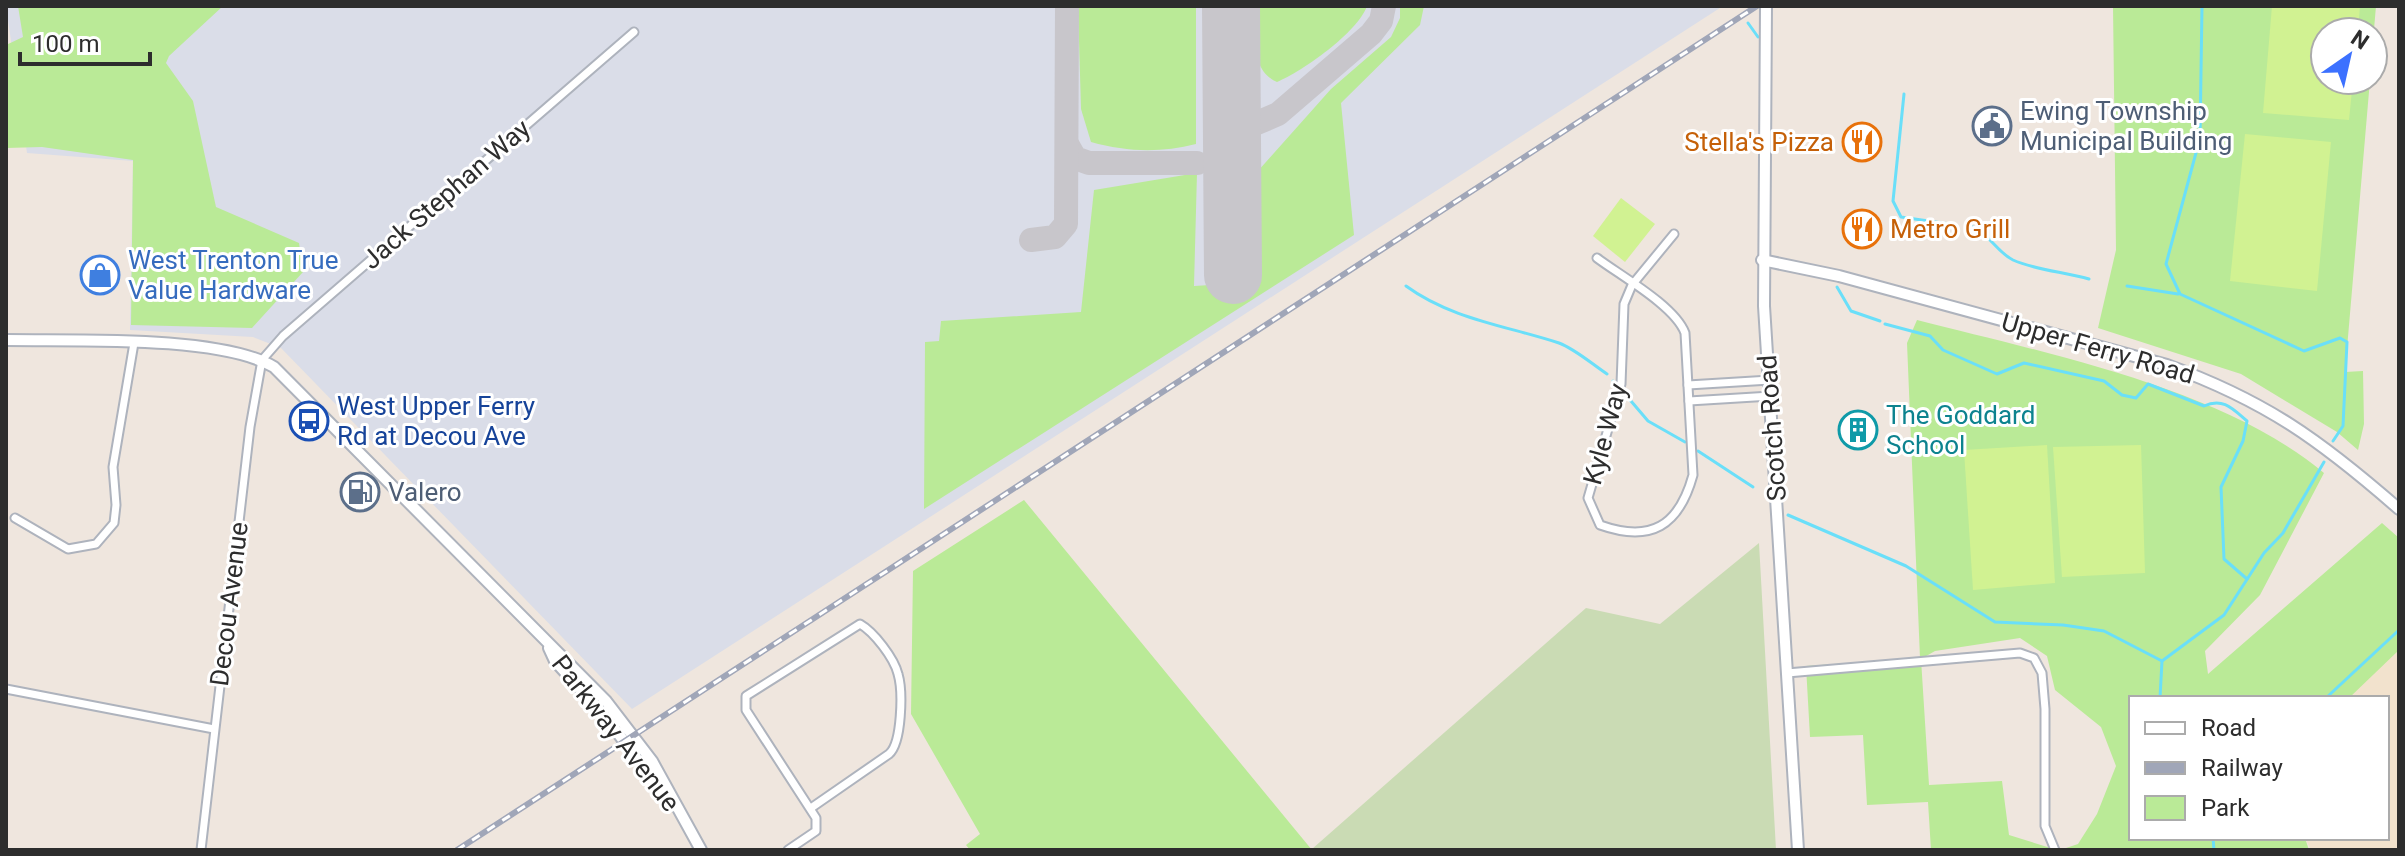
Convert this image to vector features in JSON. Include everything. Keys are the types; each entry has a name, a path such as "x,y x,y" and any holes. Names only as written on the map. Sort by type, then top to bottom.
{"main road":[{"name":"Scotch Road","path":"1766,6 1762,260 1798,850"},
{"name":"Upper Ferry Road","path":"1762,260 1853,279 2167,365 2206,379 2293,423 2399,509"},
{"path":"6,340 134,343 240,352 262,360"},
{"name":"Parkway Avenue","path":"262,360 285,376 549,647 570,662 624,723 660,774 701,850"}],"street":[{"name":"Jack Stephan Way","path":"262,360 346,279 634,32"},
{"name":"Kyle Way","path":"1597,258 1632,285 1681,323 1685,333 1693,475 1687,497 1674,515 1653,532 1624,533 1600,525 1588,498 1621,384 1624,304 1632,285 1674,234"},
{"path":"15,518 68,549 87,548 109,531 116,514 113,467 134,343"},
{"name":"Decou Avenue","path":"201,850 262,360"},
{"path":"1688,385 1770,380"},
{"path":"1689,401 1771,396"},
{"path":"788,850 816,831 811,808 746,710 746,696 860,624 873,635 898,674 898,743 889,754 811,808"},
{"path":"1787,673 2020,653 2034,658 2042,673 2045,709 2045,826 2055,850"},
{"path":"6,689 214,729"}],"shaded area":[{"path":"6,6 1723,6 632,709 281,348 253,337 130,330 133,161 27,153"},
{"path":"2399,638 2399,850 2311,850 2306,840 2389,840 2389,696 2341,696"}],"green space":[{"path":"18,6 223,6 169,56 166,63 193,101 216,207 299,243 303,272 252,328 131,325 133,160 42,147 6,148 6,45 23,37"},
{"path":"1078,6 1196,6 1196,144 1144,150 1091,142 1081,109"},
{"path":"1256,6 1367,6 1353,27 1328,50 1277,82 1268,76 1258,59"},
{"path":"1400,6 1424,6 1420,25 1341,103 1354,235 924,509 925,342 939,341 941,321 1081,312 1094,190 1197,173 1194,286 1259,282 1257,172 1331,89 1391,37 1400,18"},
{"path":"2113,6 2376,6 2375,16 2309,16 2309,96 2369,96 2345,372 2363,371 2364,424 2358,450 2337,432 2241,374 2098,328 2116,250"},
{"path":"2272,6 2360,6 2359,16 2309,16 2309,96 2351,96 2349,120 2263,113"},
{"path":"2245,134 2331,142 2317,291 2230,281"},
{"path":"1621,198 1655,224 1625,262 1593,236"},
{"path":"1917,320 2131,377 2236,418 2283,443 2324,473 2260,595 2205,651 2208,674 2382,523 2399,538 2399,650 2351,696 2129,696 2129,840 2306,840 2309,850 2060,850 2078,844 2097,814 2116,766 2101,727 2055,690 2047,656 2020,638 1935,651 1921,659 1929,785 2002,781 2009,835 2057,850 1931,850 1928,802 1867,805 1863,735 1810,737 1806,666 1920,658 1907,343"},
{"path":"2047,445 2055,583 1973,590 1964,450"},
{"path":"2141,445 2145,573 2062,577 2053,447"},
{"path":"1024,500 1312,850 970,850 966,845 980,834 911,714 913,571"},
{"path":"1759,543 1776,850 1312,849 1586,608 1660,624"}],"waterway":[{"path":"2202,6 2200,138 2166,264 2180,294 2304,351 2340,338 2347,342 2343,426 2333,441"},
{"path":"1748,23 1758,37"},
{"path":"1904,94 1893,201 1901,217 1949,224"},
{"path":"1973,227 2013,260 2089,279"},
{"path":"1406,286 1460,314 1565,346 1607,374"},
{"path":"2127,286 2178,294"},
{"path":"1837,287 1851,311 1880,321"},
{"path":"1885,324 1930,336 1943,350 1997,374 2024,363 2104,381 2122,395 2136,398 2148,384 2204,406 2217,403 2232,409 2247,421 2243,441 2221,487 2224,559 2247,579"},
{"path":"1625,394 1648,421 1685,442"},
{"path":"1698,451 1753,487"},
{"path":"2160,696 2162,661 2224,615 2264,553 2283,533 2324,462"},
{"path":"1788,515 1906,566 1995,622 2063,625 2104,631 2162,661"},
{"path":"2328,696 2399,630"},
{"path":"2213,840 2214,850"}],"taxiway":[{"path":"1031,240 1055,237 1066,224 1067,6"},
{"path":"1257,123 1278,114 1371,34 1381,21 1384,6"},
{"path":"1067,144 1075,158 1089,163 1197,163"}],"runway":[{"path":"1231,6 1233,275"}],"railway":[{"path":"457,850 1757,6"}],"place":[{"name":"Ewing Township Municipal Building","path":"1992,126"},
{"name":"Stella's Pizza","path":"1862,142"},
{"name":"Metro Grill","path":"1862,229"},
{"name":"West Trenton True Value Hardware","path":"100,275"},
{"name":"West Upper Ferry Rd at Decou Ave","path":"309,421"},
{"name":"The Goddard School","path":"1858,430"},
{"name":"Valero","path":"360,492"}]}
